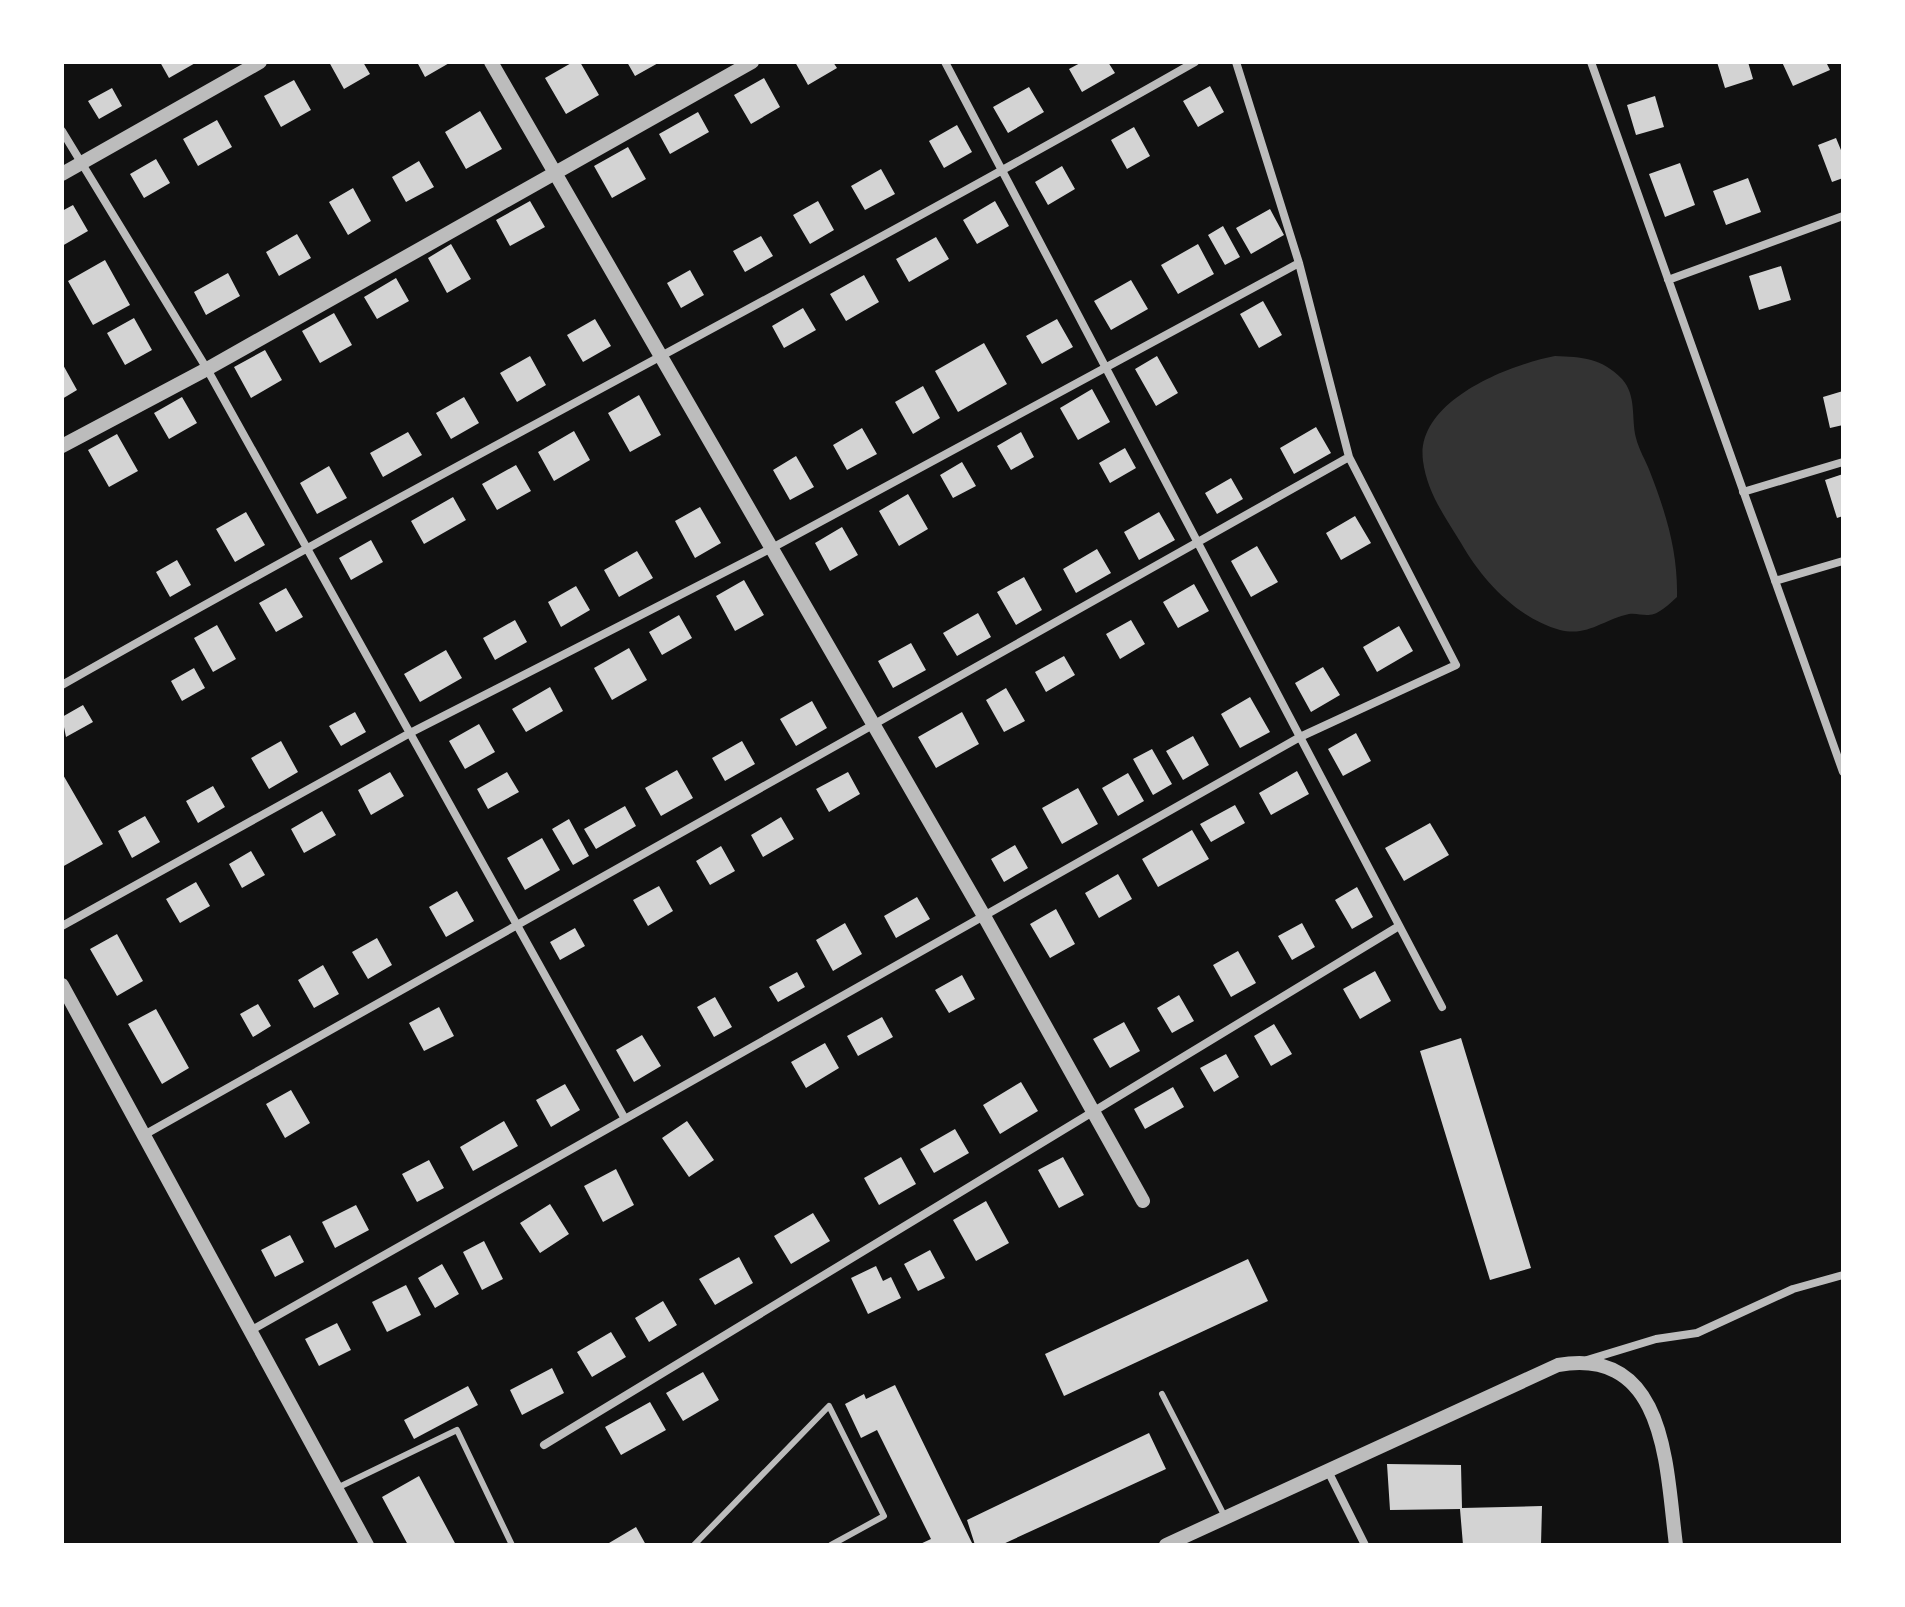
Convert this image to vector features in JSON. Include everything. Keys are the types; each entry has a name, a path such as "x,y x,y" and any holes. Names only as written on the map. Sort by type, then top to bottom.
{"street":[{"path":"62,174 260,62"},
{"path":"491,62 984,916 1143,1201"},
{"path":"62,446 207,369 752,62"},
{"path":"945,62 1442,1007"},
{"path":"62,685 306,547 1003,171 1195,62"},
{"path":"250,1331 1300,737 1456,665 1349,457 1299,263 1236,62"},
{"path":"1591,62 1843,770"},
{"path":"62,131 207,369 625,1119"},
{"path":"1668,280 1843,216"},
{"path":"62,926 410,733 772,548 1299,263"},
{"path":"144,1135 1349,457"},
{"path":"1743,492 1843,462"},
{"path":"1775,581 1843,561"},
{"path":"544,1445 1399,926"},
{"path":"62,985 367,1545"},
{"path":"1166,1545 1558,1365 1583,1361 1656,1339 1697,1333 1793,1289 1843,1275"},
{"path":"1583,1361 1606,1364 1630,1383 1655,1415 1666,1453 1676,1545"},
{"path":"1328,1471 1365,1545"}],"lane":[{"path":"1162,1394 1225,1517"},
{"path":"694,1545 829,1406 884,1516 831,1545"},
{"path":"336,1488 457,1430 512,1545"}],"shaded area":[{"path":"1555,356 1583,358 1599,363 1622,379 1630,393 1636,438 1661,502 1675,564 1677,597 1655,614 1629,614 1570,632 1529,617 1502,596 1479,571 1443,514 1428,483 1423,461 1424,440 1434,421 1449,404 1491,377"}],"building":[{"path":"160,62 197,62 169,78"},
{"path":"329,62 363,62 370,74 344,89"},
{"path":"417,62 451,62 425,77"},
{"path":"573,62 580,62 599,95 566,114 545,78"},
{"path":"627,62 660,62 635,76"},
{"path":"795,62 833,62 837,68 808,85"},
{"path":"1082,62 1108,62 1115,73 1082,92 1069,69"},
{"path":"1717,62 1748,62 1753,79 1725,88"},
{"path":"1782,62 1826,62 1830,70 1793,86"},
{"path":"764,78 780,107 751,124 734,95"},
{"path":"294,80 311,110 281,127 264,96"},
{"path":"1210,86 1224,112 1198,127 1183,101"},
{"path":"1029,87 1044,112 1008,133 993,107"},
{"path":"112,88 122,106 99,119 88,101"},
{"path":"1655,96 1664,127 1636,135 1627,105"},
{"path":"480,111 502,149 466,169 445,132"},
{"path":"698,112 709,132 670,154 659,134"},
{"path":"217,120 232,147 198,166 183,139"},
{"path":"957,125 972,152 944,168 929,141"},
{"path":"1134,127 1150,156 1127,169 1111,140"},
{"path":"1836,138 1843,155 1843,178 1832,182 1818,145"},
{"path":"628,147 646,179 612,198 594,166"},
{"path":"156,159 170,183 144,198 130,174"},
{"path":"419,161 434,187 406,202 392,177"},
{"path":"1680,163 1695,205 1665,217 1649,174"},
{"path":"1062,166 1075,189 1048,205 1035,182"},
{"path":"881,169 895,194 865,210 851,186"},
{"path":"1748,178 1761,212 1726,225 1713,191"},
{"path":"353,188 371,221 348,235 329,202"},
{"path":"530,201 545,227 510,246 496,220"},
{"path":"818,201 834,230 810,244 793,215"},
{"path":"995,201 1009,226 977,244 963,220"},
{"path":"73,205 88,231 62,246 62,211"},
{"path":"1270,209 1284,235 1251,254 1236,228"},
{"path":"1223,226 1240,257 1225,265 1208,235"},
{"path":"297,234 311,258 279,276 266,252"},
{"path":"761,236 773,256 745,272 733,251"},
{"path":"936,237 949,259 909,282 896,259"},
{"path":"451,244 471,279 447,293 428,258"},
{"path":"1198,244 1214,274 1178,294 1161,265"},
{"path":"105,260 130,305 93,325 68,281"},
{"path":"1781,266 1791,300 1759,310 1749,276"},
{"path":"690,270 704,295 681,308 667,283"},
{"path":"228,273 240,296 206,315 194,292"},
{"path":"864,275 879,302 846,321 830,294"},
{"path":"396,278 409,301 377,319 364,297"},
{"path":"1131,280 1148,309 1111,330 1094,301"},
{"path":"1263,301 1282,335 1259,348 1240,314"},
{"path":"803,308 816,330 784,348 772,326"},
{"path":"334,313 352,345 320,363 302,331"},
{"path":"134,318 152,350 125,365 107,333"},
{"path":"595,319 611,346 583,362 567,335"},
{"path":"1057,319 1073,347 1042,364 1026,336"},
{"path":"984,343 1007,384 958,412 935,371"},
{"path":"265,350 282,380 251,398 234,367"},
{"path":"530,356 546,385 517,402 500,373"},
{"path":"1157,356 1178,393 1156,406 1135,369"},
{"path":"62,363 77,390 62,399"},
{"path":"923,386 940,418 913,434 895,402"},
{"path":"1092,389 1110,422 1078,440 1060,408"},
{"path":"1843,391 1843,425 1830,428 1823,397"},
{"path":"639,395 661,435 630,452 608,413"},
{"path":"182,397 197,423 169,439 154,413"},
{"path":"464,397 479,423 451,439 436,413"},
{"path":"1316,427 1331,453 1294,474 1280,448"},
{"path":"862,428 877,454 847,470 833,445"},
{"path":"574,431 590,460 554,481 538,452"},
{"path":"408,432 422,455 383,477 370,453"},
{"path":"1021,432 1034,457 1011,470 997,446"},
{"path":"117,434 138,471 109,487 88,450"},
{"path":"1125,448 1136,468 1110,483 1099,463"},
{"path":"796,456 814,487 790,500 773,470"},
{"path":"962,462 976,486 953,498 940,475"},
{"path":"516,465 531,491 497,510 482,484"},
{"path":"329,466 347,498 317,514 300,483"},
{"path":"1843,474 1843,516 1837,518 1825,480"},
{"path":"1231,478 1243,499 1217,514 1205,493"},
{"path":"908,494 928,529 899,546 879,511"},
{"path":"453,497 466,520 424,544 411,521"},
{"path":"700,507 721,543 695,558 675,521"},
{"path":"246,512 265,545 235,562 216,529"},
{"path":"1159,512 1175,540 1139,560 1124,532"},
{"path":"1355,516 1371,543 1341,560 1326,533"},
{"path":"842,527 858,555 830,571 815,543"},
{"path":"371,540 383,562 351,580 339,558"},
{"path":"1257,546 1278,582 1251,597 1231,561"},
{"path":"1097,549 1111,573 1076,593 1063,569"},
{"path":"637,551 653,578 619,597 604,570"},
{"path":"177,560 191,585 170,597 156,572"},
{"path":"1024,577 1042,610 1016,625 997,592"},
{"path":"744,580 764,615 735,631 716,596"},
{"path":"1194,584 1209,611 1178,628 1163,602"},
{"path":"576,586 590,610 561,627 548,602"},
{"path":"286,588 303,617 276,632 259,603"},
{"path":"978,613 991,637 957,656 943,633"},
{"path":"679,615 692,638 662,655 649,632"},
{"path":"515,620 527,642 495,660 483,638"},
{"path":"1131,620 1145,644 1120,659 1106,634"},
{"path":"217,625 236,659 213,672 194,638"},
{"path":"1399,626 1413,651 1377,672 1363,647"},
{"path":"911,643 926,670 893,688 878,661"},
{"path":"629,648 647,680 612,700 594,668"},
{"path":"446,650 462,678 420,702 404,674"},
{"path":"1064,656 1075,675 1046,692 1035,672"},
{"path":"1323,667 1340,695 1311,712 1295,683"},
{"path":"194,668 205,688 182,701 171,681"},
{"path":"550,687 563,711 526,732 512,709"},
{"path":"1006,688 1025,721 1004,732 986,700"},
{"path":"1250,697 1270,732 1240,748 1221,714"},
{"path":"812,701 827,728 796,746 780,719"},
{"path":"83,705 93,722 66,737 62,717"},
{"path":"355,712 366,732 341,746 329,726"},
{"path":"962,712 979,744 936,768 918,737"},
{"path":"479,724 495,752 465,769 449,741"},
{"path":"1356,733 1371,761 1343,776 1328,749"},
{"path":"1193,736 1209,765 1183,780 1166,751"},
{"path":"281,741 298,772 269,789 251,758"},
{"path":"742,741 755,764 725,781 712,758"},
{"path":"1152,749 1172,784 1153,795 1133,759"},
{"path":"677,770 693,798 661,816 645,788"},
{"path":"1297,771 1309,794 1271,815 1259,793"},
{"path":"390,772 404,796 371,815 358,790"},
{"path":"507,772 519,792 488,809 477,789"},
{"path":"848,772 860,794 829,812 816,789"},
{"path":"62,773 103,844 62,867"},
{"path":"1128,773 1144,801 1118,816 1102,788"},
{"path":"213,786 225,807 198,823 186,801"},
{"path":"1078,788 1098,824 1062,844 1042,808"},
{"path":"1235,805 1245,823 1211,842 1200,824"},
{"path":"625,806 636,826 596,849 584,829"},
{"path":"322,811 336,835 304,853 291,829"},
{"path":"145,816 160,842 132,858 118,831"},
{"path":"781,817 794,839 763,857 751,835"},
{"path":"569,819 589,856 573,865 552,829"},
{"path":"1430,823 1449,855 1404,881 1385,848"},
{"path":"1192,830 1209,859 1158,887 1142,859"},
{"path":"542,838 560,870 525,890 507,858"},
{"path":"1015,845 1028,868 1004,882 991,859"},
{"path":"721,846 735,871 710,885 696,861"},
{"path":"251,851 265,875 242,888 229,864"},
{"path":"1118,874 1132,899 1099,918 1085,893"},
{"path":"196,882 210,906 180,923 166,899"},
{"path":"659,886 673,911 648,926 633,900"},
{"path":"1357,887 1373,917 1352,929 1335,900"},
{"path":"457,891 474,921 446,937 429,907"},
{"path":"917,897 930,919 896,938 884,916"},
{"path":"1056,909 1075,944 1050,958 1030,924"},
{"path":"845,923 862,954 833,971 816,940"},
{"path":"1302,923 1315,947 1292,960 1278,936"},
{"path":"575,928 585,946 560,960 550,942"},
{"path":"117,934 143,981 117,996 90,949"},
{"path":"377,938 392,965 368,979 352,952"},
{"path":"1238,951 1256,983 1231,997 1213,965"},
{"path":"323,965 339,994 314,1008 298,980"},
{"path":"1375,971 1391,1001 1360,1019 1343,989"},
{"path":"797,972 805,987 778,1002 769,987"},
{"path":"962,975 975,999 949,1013 935,990"},
{"path":"1179,995 1194,1021 1172,1033 1157,1008"},
{"path":"715,997 732,1027 714,1037 697,1007"},
{"path":"258,1004 271,1026 253,1037 240,1014"},
{"path":"439,1007 454,1036 424,1051 409,1023"},
{"path":"156,1009 189,1068 162,1084 128,1024"},
{"path":"882,1017 893,1037 858,1056 847,1036"},
{"path":"1124,1022 1140,1051 1110,1068 1093,1039"},
{"path":"1274,1024 1292,1054 1271,1066 1254,1036"},
{"path":"642,1035 661,1066 634,1082 616,1050"},
{"path":"1461,1038 1531,1268 1490,1280 1420,1051"},
{"path":"825,1043 839,1068 806,1088 791,1062"},
{"path":"1226,1054 1239,1077 1214,1092 1200,1068"},
{"path":"1021,1082 1038,1111 1000,1134 983,1105"},
{"path":"565,1084 580,1110 551,1127 536,1100"},
{"path":"1173,1087 1184,1107 1145,1129 1134,1109"},
{"path":"291,1090 310,1123 285,1138 266,1104"},
{"path":"504,1121 518,1146 473,1171 460,1147"},
{"path":"687,1121 714,1160 689,1177 662,1138"},
{"path":"955,1129 969,1153 934,1173 920,1149"},
{"path":"901,1157 916,1184 879,1205 864,1178"},
{"path":"1063,1157 1084,1195 1059,1208 1038,1170"},
{"path":"429,1160 444,1188 417,1202 402,1174"},
{"path":"616,1169 634,1205 603,1222 584,1186"},
{"path":"986,1201 1009,1243 976,1261 953,1220"},
{"path":"550,1204 569,1234 540,1253 520,1223"},
{"path":"356,1205 369,1230 335,1248 322,1222"},
{"path":"813,1213 830,1241 791,1264 774,1236"},
{"path":"290,1235 304,1262 275,1277 261,1250"},
{"path":"484,1241 503,1279 482,1290 463,1252"},
{"path":"930,1250 945,1278 918,1291 904,1264"},
{"path":"739,1257 753,1283 715,1305 699,1279"},
{"path":"1248,1259 1268,1301 1064,1396 1045,1354"},
{"path":"442,1264 459,1294 435,1308 418,1278"},
{"path":"876,1266 883,1281 891,1277 901,1298 868,1314 851,1278"},
{"path":"406,1285 421,1315 387,1332 372,1302"},
{"path":"663,1301 677,1325 649,1342 635,1318"},
{"path":"337,1323 351,1350 319,1366 305,1339"},
{"path":"611,1332 626,1357 592,1377 577,1352"},
{"path":"552,1368 564,1393 522,1415 510,1390"},
{"path":"703,1372 719,1400 683,1421 666,1393"},
{"path":"895,1385 973,1545 918,1545 931,1539 877,1430 861,1438 845,1404 864,1394 866,1399"},
{"path":"468,1386 478,1405 414,1439 404,1420"},
{"path":"650,1402 666,1430 621,1455 605,1427"},
{"path":"1149,1433 1166,1469 1001,1545 975,1545 967,1520"},
{"path":"1387,1464 1461,1465 1462,1508 1542,1506 1541,1545 1463,1545 1460,1509 1390,1510"},
{"path":"419,1476 456,1545 408,1545 382,1497"},
{"path":"636,1527 646,1545 610,1545 609,1543"}]}
